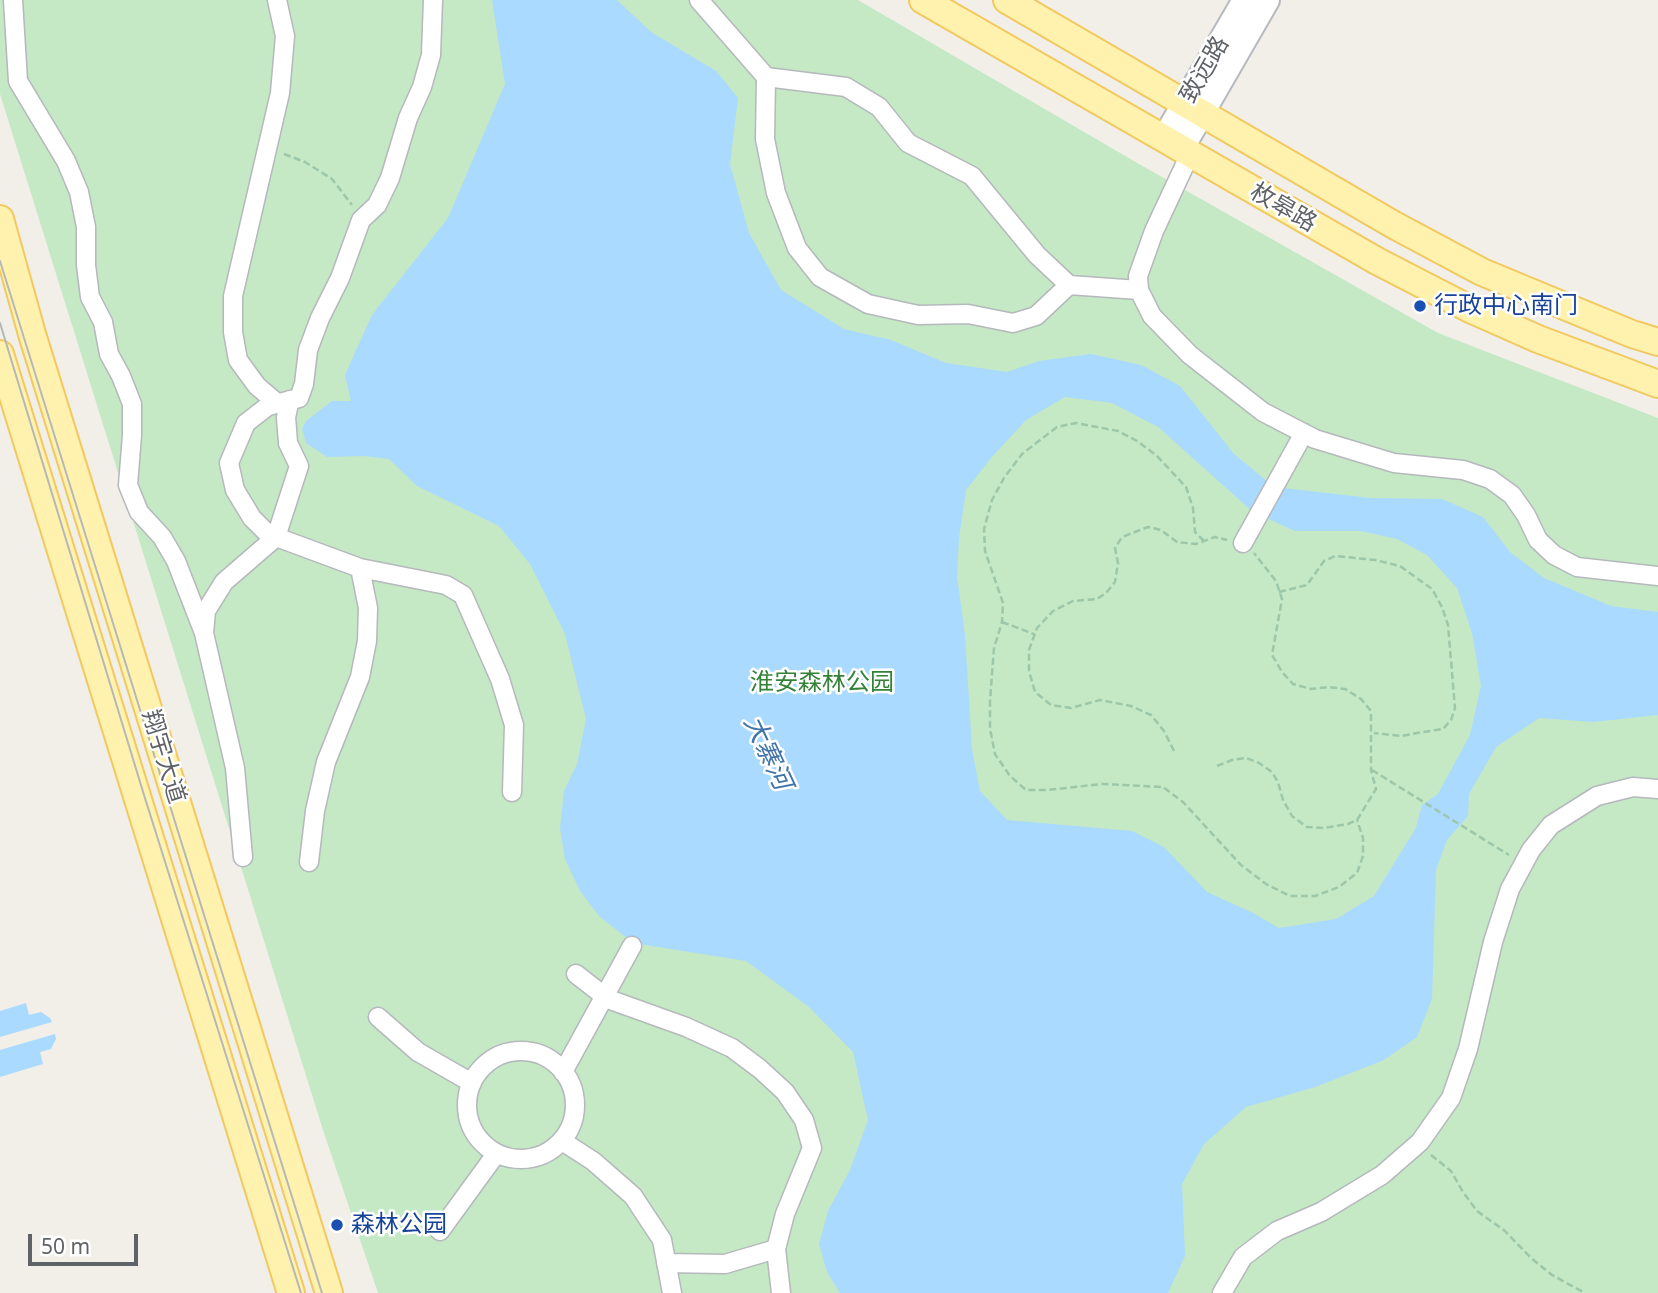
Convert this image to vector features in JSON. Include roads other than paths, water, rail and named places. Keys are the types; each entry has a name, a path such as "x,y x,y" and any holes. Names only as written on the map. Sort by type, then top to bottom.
{"main road":[{"name":"枚皋路","path":"923,0 1377,261 1468,308 1550,344 1658,384"},
{"name":"枚皋路","path":"1007,0 1394,225 1482,272 1632,334 1658,342"},
{"name":"翔宇大道","path":"0,219 32,334 328,1293"},
{"name":"翔宇大道","path":"0,354 291,1293"}],"street":[{"path":"13,0 18,81 66,161 79,192 86,227 86,264 90,297 103,322 109,354 132,404 128,485 139,512 162,537 176,561 204,633 235,768 243,857"},
{"path":"277,0 285,36 280,93 233,296 233,332 238,360 257,386 284,401"},
{"path":"433,0 431,55 422,87 408,118 390,178 377,205 362,220 308,350 304,384 299,398 268,406 246,423 229,463 234,490 252,518 268,534 360,568 446,585 463,594 500,679 514,725 512,792"},
{"path":"699,0 766,76 846,87 879,107 908,143 972,176 1037,255 1069,285 1139,290"},
{"name":"致远路","path":"1178,148 1245,0"},
{"path":"1194,108 1267,0"},
{"path":"766,76 765,139 776,192 797,248 820,276 868,304 918,315 968,314 1013,323 1036,316 1069,285"},
{"path":"1178,148 1138,276 1139,290 1152,316 1190,355 1264,412 1315,439 1394,463 1463,470 1490,480 1512,495 1526,515 1538,540 1553,555 1577,567 1658,576"},
{"path":"204,633 206,611 224,582 275,537 299,466 288,443 284,401"},
{"path":"1243,543 1304,433"},
{"path":"309,862 315,811 326,762 360,677 367,641 368,608 360,568"},
{"path":"1222,1293 1243,1257 1276,1231 1321,1212 1382,1175 1415,1146 1451,1098 1468,1049 1493,942 1510,889 1551,825 1597,796 1633,787 1658,789"},
{"path":"563,1072 632,946"},
{"path":"576,974 605,996 732,1048 785,1092 804,1120 812,1148 785,1214 776,1249 781,1293"},
{"path":"378,1017 418,1052 472,1083"},
{"path":"521,1051 539,1054 555,1062 563,1072 574,1092 576,1109 572,1126 562,1141 548,1153 531,1159 513,1159 496,1154 482,1142 472,1128 467,1110 468,1092 475,1076 488,1063 503,1054 521,1051"},
{"path":"562,1141 593,1161 633,1196 662,1240 672,1293"},
{"path":"440,1231 496,1154"},
{"path":"666,1263 725,1264 776,1249"}],"water":[{"name":"大寨河","path":"492,0 617,0 651,32 716,71 738,98 730,164 749,233 781,290 844,329 891,340 946,363 1007,372 1039,361 1091,354 1141,365 1180,386 1234,454 1274,487 1370,498 1442,499 1483,517 1510,552 1544,578 1611,606 1658,612 1658,715 1593,722 1539,718 1496,747 1469,794 1468,816 1447,840 1436,870 1432,999 1417,1037 1384,1060 1315,1087 1246,1107 1204,1144 1182,1184 1185,1256 1168,1293 840,1293 827,1272 819,1244 828,1211 850,1170 868,1120 853,1052 809,1007 746,961 633,943 599,916 580,891 565,859 560,828 564,791 577,764 586,719 565,634 530,564 499,526 417,486 389,459 364,456 327,457 306,443 302,429 306,421 332,401 351,401 345,375 372,315 448,218 505,84","holes":["1065,397 1112,403 1158,427 1253,512 1295,531 1361,531 1397,539 1427,555 1457,588 1472,633 1481,686 1470,735 1438,794 1422,805 1416,828 1374,896 1336,919 1279,928 1207,892 1164,847 1132,831 1007,820 980,791 972,749 965,635 957,577 966,490 1026,420"]},
{"path":"26,1003 29,1015 41,1012 52,1022 0,1037 0,1011"},
{"path":"55,1034 56,1039 51,1049 40,1052 43,1064 0,1077 0,1050"}],"tram line":[{"path":"0,261 322,1293"},
{"path":"0,323 144,795 301,1293"}],"place":[{"name":"行政中心南门","path":"1420,306"},
{"name":"森林公园","path":"337,1225"}],"park label":[{"name":"淮安森林公园","path":"822,683"}]}
